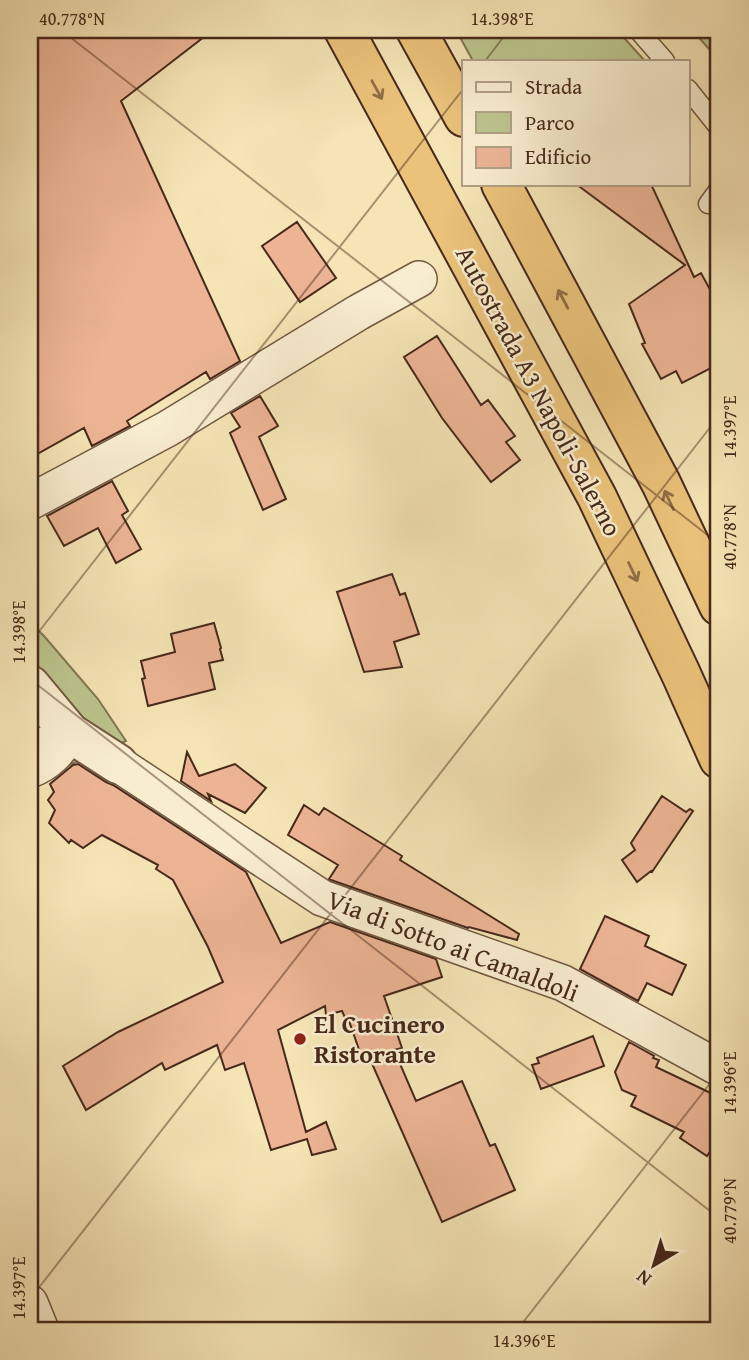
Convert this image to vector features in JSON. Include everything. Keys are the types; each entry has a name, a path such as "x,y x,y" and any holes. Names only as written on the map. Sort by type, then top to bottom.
{"highway":[{"name":"Autostrada A3 Napoli-Salerno","path":"344,30 597,497 719,759"},
{"path":"416,30 462,113"},
{"path":"501,186 661,483 719,606"}],"street":[{"path":"30,502 167,429 359,312 419,279"},
{"name":"Via di Sotto ai Camaldoli","path":"30,685 70,733 322,898 563,984 719,1068"},
{"path":"30,770 40,766 60,750 70,733"},
{"path":"30,1303 41,1330"}],"lane":[{"path":"638,30 664,60"},
{"path":"690,92 719,128"},
{"path":"708,204 719,189"},
{"path":"30,737 70,733"}],"green space":[{"path":"456,30 617,30 644,60 472,60"},
{"path":"692,30 719,30 719,60 718,59"},
{"path":"30,622 98,699 126,741 69,765 30,777"}],"building":[{"path":"30,30 213,30 121,101 240,361 210,379 206,372 127,421 130,426 92,446 84,428 30,458"},
{"path":"579,186 652,186 694,277 701,273 719,306 719,364 682,383 676,371 661,379 642,344 645,343 629,304 685,265"},
{"path":"297,222 336,278 300,302 262,246"},
{"path":"437,336 481,405 488,400 515,436 506,442 520,460 491,482 442,418 404,357"},
{"path":"260,396 278,426 259,437 286,499 263,510 230,433 240,427 231,413"},
{"path":"112,481 128,511 122,515 141,549 116,563 98,528 64,546 47,516"},
{"path":"392,574 400,595 405,593 419,634 394,642 402,667 364,672 337,592"},
{"path":"214,623 223,660 209,663 215,689 148,706 141,661 175,652 171,634"},
{"path":"187,752 199,776 235,764 266,788 245,813 208,794 211,801 181,781"},
{"path":"78,764 246,872 281,943 330,922 436,959 442,977 384,996 402,1048 394,1050 416,1101 462,1081 490,1146 495,1144 515,1190 442,1222 370,1059 363,1061 349,1021 347,1022 342,1011 326,1015 325,1006 278,1030 306,1132 326,1122 336,1149 312,1155 307,1139 271,1150 244,1063 225,1070 217,1045 165,1070 162,1063 86,1110 63,1066 118,1032 223,982 173,880 156,869 158,865 102,835 83,848 71,840 69,843 49,823 55,810 48,800 54,792 50,784"},
{"path":"662,796 686,812 690,809 693,811 652,872 637,882 622,860 635,850 631,843"},
{"path":"304,805 319,815 324,808 402,856 400,860 519,934 517,940 468,928 329,879 338,865 288,835"},
{"path":"605,916 649,936 645,946 686,965 672,995 647,983 638,1001 580,969"},
{"path":"593,1036 604,1066 541,1089 532,1065 539,1063 537,1058"},
{"path":"629,1042 659,1060 656,1067 719,1097 719,1138 707,1156 680,1138 684,1132 631,1106 636,1096 622,1090 615,1072"}],"place":[{"name":"El Cucinero Ristorante","path":"300,1039"}]}
